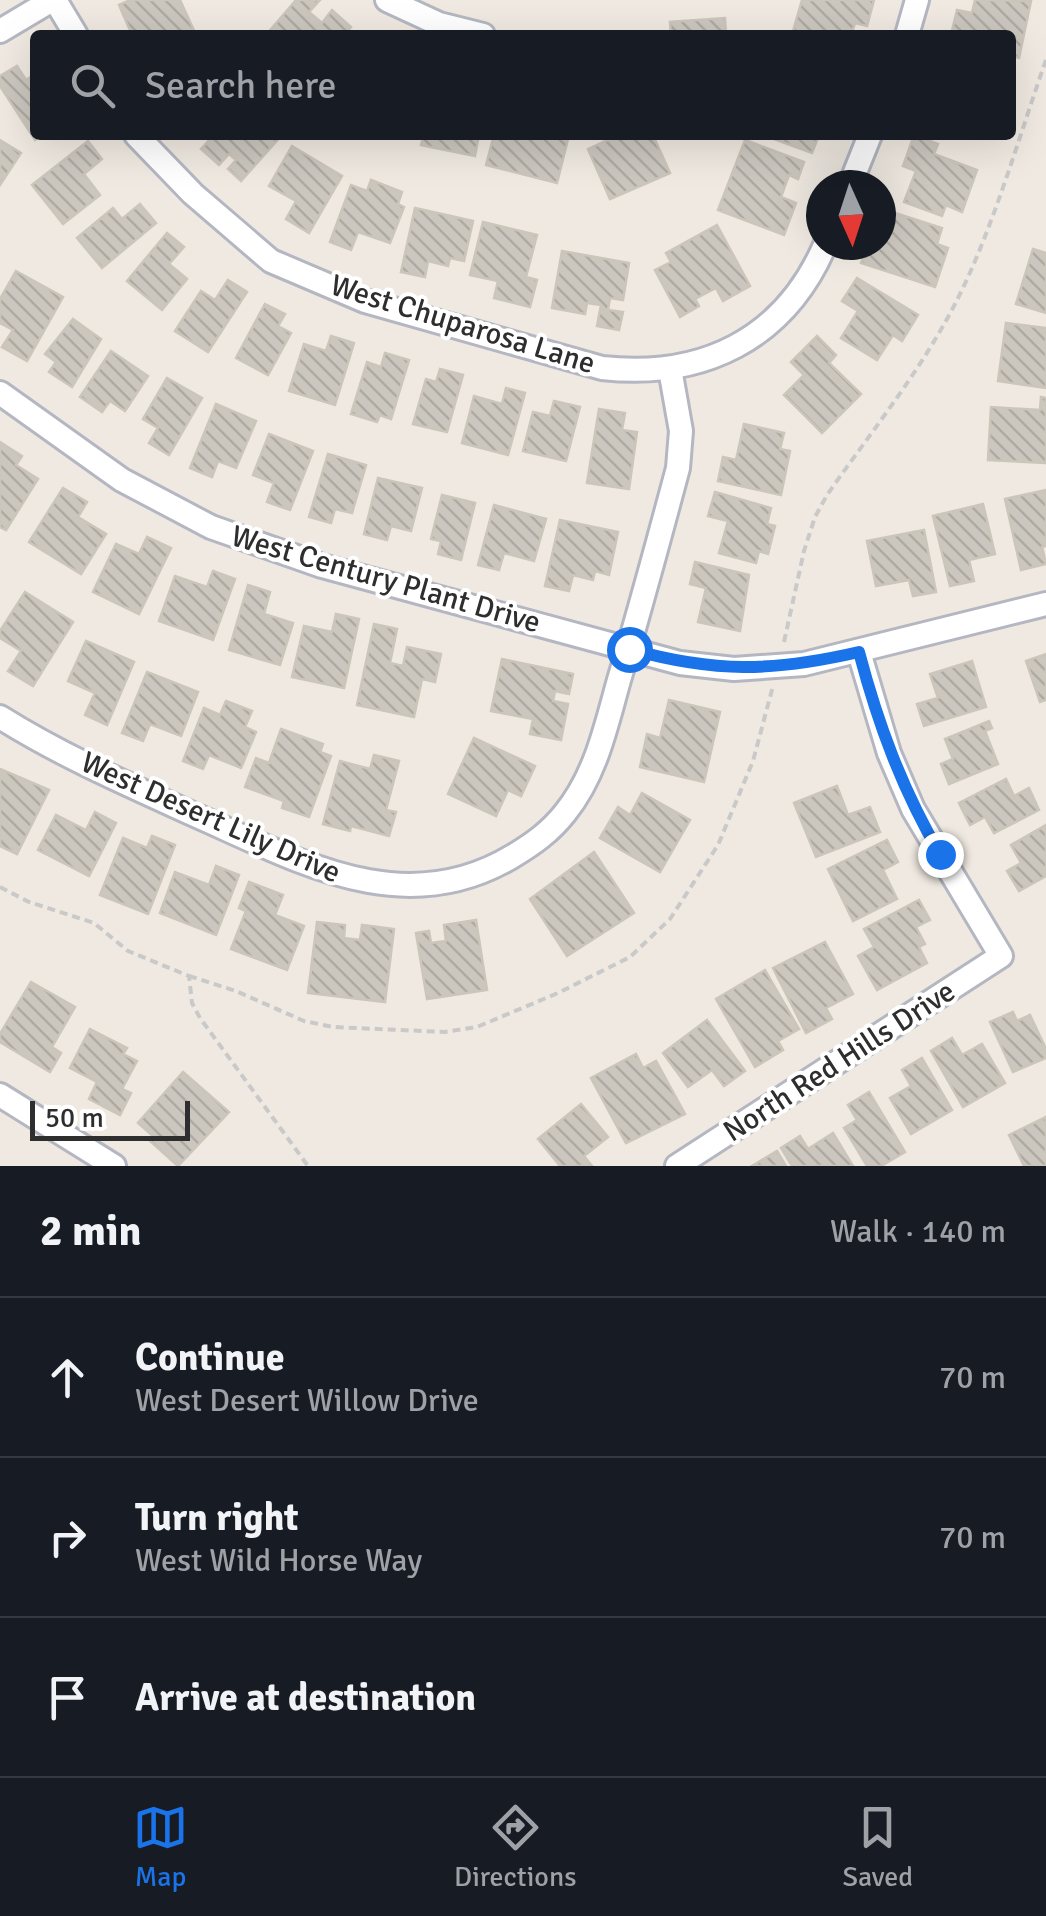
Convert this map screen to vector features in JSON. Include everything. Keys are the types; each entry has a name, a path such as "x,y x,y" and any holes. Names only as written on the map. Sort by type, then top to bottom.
{"street":[{"path":"0,32 54,0 73,30"},
{"path":"387,0 438,24 463,30"},
{"path":"908,30 917,0"},
{"name":"West Chuparosa Lane","path":"141,140 193,194 271,261 364,301 602,368 670,368 721,355 757,334 794,300 818,260"},
{"path":"856,170 868,140"},
{"name":"West Desert Lily Drive","path":"0,717 158,798 320,870 360,881 403,886 454,881 489,870 538,841 566,812 597,758 678,468 681,431 670,368"},
{"name":"West Century Plant Drive","path":"0,393 122,480 210,527 322,566 680,664 734,669 804,664 1046,604"},
{"name":"North Red Hills Drive","path":"677,1166 1001,956 914,809 889,753 859,652"},
{"path":"0,1094 114,1166"}],"path":[{"path":"0,887 29,902 94,923 128,951 318,1024 444,1032 477,1027 558,993 630,956 670,919 718,845 753,761 815,517 827,494 931,348 957,300 1046,60"},
{"path":"189,976 192,1003 200,1018 308,1166"}],"building":[{"path":"130,0 180,0 194,30 130,30 119,5"},
{"path":"296,0 320,0 309,12 322,23 332,10 351,27 348,30 270,30"},
{"path":"802,0 874,0 867,26 855,23 853,30 793,30"},
{"path":"975,0 1031,1 1019,58 1016,30 952,30 957,10 972,13"},
{"path":"725,18 726,30 671,30 670,22"},
{"path":"17,66 26,80 30,77 30,132 0,86 0,76"},
{"path":"0,140 21,153 0,185"},
{"path":"209,140 278,140 241,181 228,169 236,160 229,154 219,165 201,149"},
{"path":"422,140 478,140 475,156 421,145"},
{"path":"493,140 568,140 557,183 486,165"},
{"path":"608,140 655,140 670,173 610,199 588,149"},
{"path":"745,140 804,162 798,179 789,175 781,197 796,203 784,235 718,210"},
{"path":"777,140 817,140 812,153"},
{"path":"912,140 927,140 938,144 934,154 977,170 962,212 946,205 942,216 904,202 916,171 903,166"},
{"path":"88,141 102,159 84,174 100,195 63,224 32,185"},
{"path":"292,146 342,176 309,233 286,219 296,201 269,186"},
{"path":"371,180 402,192 398,204 404,207 390,243 358,232 351,250 330,242 351,185 367,191"},
{"path":"140,204 156,223 102,268 77,238 113,208 122,219"},
{"path":"415,208 473,221 464,261 450,258 448,266 428,261 425,277 401,272"},
{"path":"896,213 942,228 937,244 948,248 935,287 861,263 896,260"},
{"path":"483,222 537,235 526,277 537,280 530,307 494,298 498,281 470,275"},
{"path":"717,225 750,286 723,301 716,288 695,299 699,306 680,317 655,270 671,262 666,253"},
{"path":"167,233 184,247 169,264 187,279 162,310 127,281"},
{"path":"1033,249 1046,253 1046,313 1016,304"},
{"path":"562,251 629,263 623,300 610,298 608,310 623,312 619,330 597,326 601,305 587,303 585,314 552,308"},
{"path":"16,271 63,297 27,361 2,347 13,330 0,323 0,299"},
{"path":"857,278 918,315 902,341 893,335 877,360 841,338 858,311 842,301"},
{"path":"228,280 247,292 208,352 175,331 201,291 215,300"},
{"path":"265,304 285,314 278,326 291,333 268,375 236,358"},
{"path":"73,319 101,339 72,387 49,372 56,362 45,354"},
{"path":"1006,323 1046,328 1046,388 998,381"},
{"path":"331,336 354,343 335,405 289,391 304,344 326,351"},
{"path":"817,336 836,355 829,363 861,394 822,433 784,395 804,375 791,362"},
{"path":"111,351 148,376 125,411 110,401 102,412 80,397"},
{"path":"385,353 409,360 391,419 380,415 377,422 351,414 367,362 381,367"},
{"path":"440,369 463,375 447,432 413,424 426,379 436,382"},
{"path":"167,378 202,398 169,455 149,443 158,428 143,419"},
{"path":"506,388 525,393 508,455 462,443 474,396 502,404"},
{"path":"1041,397 1046,398 1046,463 988,460 991,407 1040,410"},
{"path":"554,401 580,407 566,461 523,451 533,412 550,416"},
{"path":"216,404 256,421 236,468 218,461 212,477 190,468"},
{"path":"599,409 625,413 622,430 637,432 629,489 587,483"},
{"path":"744,424 784,433 780,449 790,451 781,495 718,481 723,457 736,460"},
{"path":"269,434 313,451 290,510 267,502 274,483 253,475"},
{"path":"0,442 22,456 16,465 38,479 6,530 0,527"},
{"path":"328,454 366,465 352,513 335,509 331,523 309,517"},
{"path":"378,478 422,488 411,531 391,526 387,540 364,534"},
{"path":"63,488 87,502 78,517 106,534 81,574 29,542"},
{"path":"1046,490 1046,546 1042,547 1046,564 1021,570 1005,499"},
{"path":"715,492 771,508 767,524 775,526 768,554 759,551 756,563 719,553 728,521 708,516"},
{"path":"442,495 475,503 461,560 438,554 441,541 431,539"},
{"path":"983,504 995,554 969,560 974,581 950,586 933,516"},
{"path":"494,505 546,519 534,561 504,553 499,570 478,565"},
{"path":"560,520 618,532 609,575 595,571 593,580 573,575 569,591 545,586"},
{"path":"924,530 936,592 913,596 909,580 876,586 867,541"},
{"path":"147,537 171,548 139,614 93,592 116,544 139,554"},
{"path":"695,562 749,575 740,631 698,622 706,588 690,584"},
{"path":"213,571 235,579 213,640 159,621 175,576 207,587"},
{"path":"248,585 270,592 264,614 293,623 280,665 229,650"},
{"path":"25,592 73,622 33,686 8,671 21,651 0,638 0,631"},
{"path":"336,614 359,619 344,688 292,677 304,626 332,632"},
{"path":"374,624 397,629 390,663 403,666 407,647 441,654 435,682 422,679 414,717 357,705"},
{"path":"86,641 134,662 107,725 85,715 95,693 68,681"},
{"path":"1046,654 1046,700 1040,702 1026,661"},
{"path":"502,659 573,674 569,694 555,691 553,701 568,704 561,740 530,734 533,719 491,711"},
{"path":"972,661 986,707 924,726 917,704 938,698 930,674"},
{"path":"147,672 198,692 181,736 150,724 143,741 122,733"},
{"path":"669,700 720,712 704,782 640,767 647,734 660,738"},
{"path":"226,701 252,711 245,727 256,732 241,768 209,755 203,769 183,761 204,708 220,715"},
{"path":"989,721 992,728 985,731 998,764 949,784 941,764 953,759 945,739"},
{"path":"281,729 323,744 320,752 331,756 309,817 282,808 284,801 245,787 256,758 269,763"},
{"path":"474,738 535,766 521,796 508,790 496,816 448,794"},
{"path":"374,755 399,761 386,810 396,812 389,836 351,826 350,831 323,824 340,761 370,769"},
{"path":"0,769 49,790 17,854 0,846"},
{"path":"1006,779 1014,796 1029,788 1039,810 994,833 985,817 970,825 959,803"},
{"path":"837,786 848,815 870,807 880,832 816,857 794,803"},
{"path":"642,793 690,820 660,872 600,838 618,807 630,815"},
{"path":"95,812 116,823 89,876 38,850 56,815 86,830"},
{"path":"1046,825 1046,876 1019,891 1007,871 1021,863 1011,845"},
{"path":"152,836 175,845 148,914 100,895 123,838 147,848"},
{"path":"887,840 898,862 883,870 897,899 853,921 828,869"},
{"path":"594,852 634,913 567,956 530,899"},
{"path":"216,866 239,875 216,935 160,913 175,872 209,885"},
{"path":"249,882 283,895 275,915 304,926 287,970 231,949 246,911 239,908"},
{"path":"919,900 930,920 916,927 925,944 919,947 927,963 877,990 858,956 874,947 864,929"},
{"path":"476,920 487,990 427,999 416,933 429,931 431,943 446,941 444,925"},
{"path":"317,922 345,925 344,938 360,940 362,925 394,929 385,1002 308,993"},
{"path":"825,942 853,994 826,1008 832,1019 806,1033 773,968"},
{"path":"765,970 799,1029 778,1041 783,1050 755,1067 716,999"},
{"path":"31,982 75,1007 52,1047 61,1053 50,1072 0,1042 0,1034"},
{"path":"1013,1012 1017,1021 1030,1015 1046,1049 1046,1058 1013,1072 990,1022"},
{"path":"707,1020 745,1071 724,1086 712,1070 688,1087 663,1053"},
{"path":"90,1029 127,1048 123,1054 137,1061 122,1089 131,1093 120,1115 89,1099 97,1082 70,1068"},
{"path":"952,1038 962,1055 982,1044 1005,1083 963,1107 931,1051"},
{"path":"636,1054 643,1068 656,1061 685,1114 626,1143 591,1078"},
{"path":"922,1058 952,1110 911,1134 890,1098 911,1086 902,1070"},
{"path":"183,1072 229,1112 178,1166 150,1141 154,1137 138,1123"},
{"path":"869,1092 905,1152 881,1166 867,1166 844,1128 857,1120 848,1105"},
{"path":"581,1104 608,1137 584,1156 592,1166 560,1166 538,1139"},
{"path":"1046,1117 1046,1166 1024,1166 1009,1135"},
{"path":"833,1133 853,1166 792,1166 781,1148 800,1136 808,1149"},
{"path":"777,1151 786,1166 752,1166"}],"route":[{"path":"629,649 680,664 734,669 804,664 859,652 889,753 940,854"}]}
